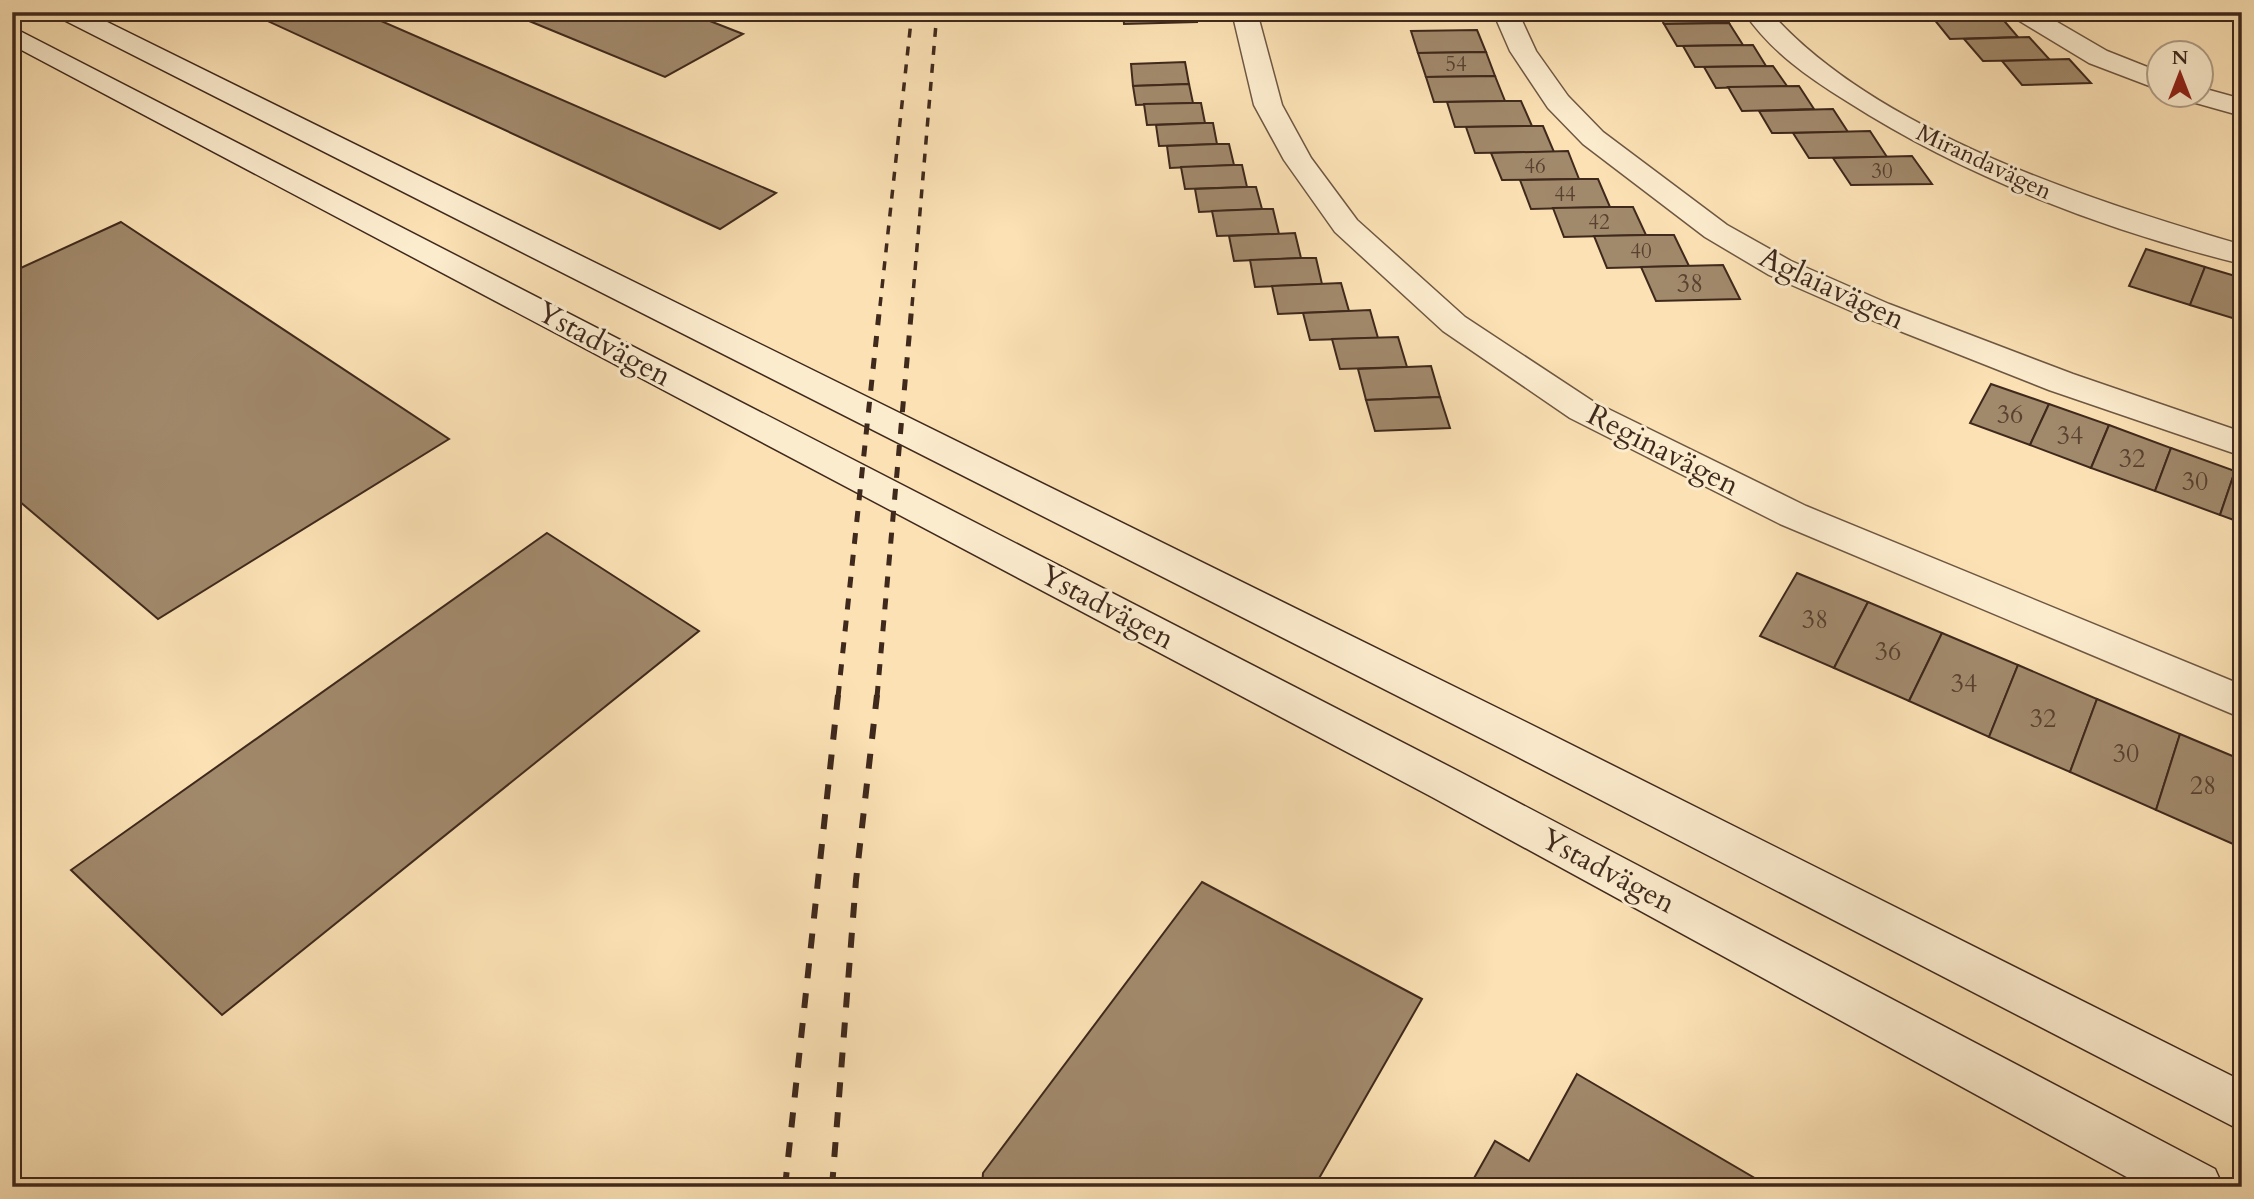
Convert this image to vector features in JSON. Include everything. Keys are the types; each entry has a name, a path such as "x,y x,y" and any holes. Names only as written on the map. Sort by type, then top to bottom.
{"main road":[{"name":"Ystadvägen","path":"67,12 1527,742 2242,1107"},
{"name":"Reginavägen","path":"1244,12 1268,105 1298,160 1346,226 1454,324 1582,410 1793,515 2242,702"},
{"name":"Aglaiavägen","path":"1505,12 1523,51 1567,111 1593,138 1716,231 1780,268 1891,317 2061,382 2242,444"},
{"name":"Mirandavägen","path":"1756,12 1788,48 1843,88 1964,156 2029,186 2242,255"},
{"path":"2022,12 2098,57 2146,76"},
{"name":"Ystadvägen","path":"12,35 1447,785 2197,1187"},
{"path":"2216,100 2242,108"}],"building":[{"path":"248,12 392,12 396,14 381,21 776,193 720,229"},
{"path":"524,12 687,12 743,34 665,77 517,16"},
{"path":"1123,12 1196,12 1197,22 1124,24"},
{"path":"1658,12 1723,12 1729,23 1664,24"},
{"path":"1921,12 1986,12 1990,17 1926,18"},
{"path":"2000,16 2018,37 1950,39 1933,18"},
{"path":"1729,23 1743,45 1677,46 1664,24"},
{"path":"1477,30 1486,52 1418,53 1411,31"},
{"path":"2029,37 2050,60 1983,61 1964,39"},
{"path":"1753,45 1766,66 1695,67 1683,46"},
{"path":"1486,52 1495,76 1426,77 1418,53"},
{"path":"2069,59 2091,83 2022,85 2002,61"},
{"path":"1185,62 1189,84 1133,86 1131,64"},
{"path":"1773,66 1787,86 1716,88 1704,67"},
{"path":"1495,76 1505,101 1434,102 1426,77"},
{"path":"1189,84 1193,103 1136,105 1133,86"},
{"path":"1799,86 1814,109 1742,111 1728,87"},
{"path":"1521,101 1532,126 1455,127 1447,102"},
{"path":"1201,103 1205,123 1147,125 1144,104"},
{"path":"1833,109 1848,132 1772,133 1759,111"},
{"path":"1213,123 1217,144 1159,146 1156,125"},
{"path":"1543,126 1554,152 1475,153 1466,127"},
{"path":"1870,131 1887,157 1809,158 1793,133"},
{"path":"1229,144 1234,165 1170,168 1167,146"},
{"path":"1568,151 1579,179 1502,180 1491,153"},
{"path":"1912,156 1932,184 1851,185 1833,158"},
{"path":"1242,165 1247,187 1185,189 1181,167"},
{"path":"1598,179 1610,207 1531,209 1520,180"},
{"path":"1256,187 1262,209 1199,212 1195,189"},
{"path":"1633,207 1646,235 1564,237 1553,208"},
{"path":"1273,209 1279,234 1217,236 1212,211"},
{"path":"121,222 449,439 158,619 12,495 12,272"},
{"path":"1295,233 1301,258 1234,261 1229,236"},
{"path":"1674,235 1689,266 1607,268 1594,236"},
{"path":"2146,249 2205,267 2190,305 2129,286"},
{"path":"1316,258 1322,284 1255,287 1250,260"},
{"path":"1723,265 1740,299 1656,301 1641,267"},
{"path":"2205,267 2242,278 2242,321 2190,305"},
{"path":"1341,283 1349,311 1278,314 1272,286"},
{"path":"1370,310 1378,338 1310,340 1303,313"},
{"path":"1398,337 1407,367 1340,369 1332,339"},
{"path":"1431,366 1440,397 1366,400 1358,369"},
{"path":"1991,384 2049,404 2030,445 1970,423"},
{"path":"1440,397 1450,428 1375,431 1366,400"},
{"path":"2049,404 2109,425 2091,468 2030,445"},
{"path":"2109,425 2171,448 2155,491 2091,468"},
{"path":"2171,448 2235,471 2220,515 2155,491"},
{"path":"2235,471 2242,473 2242,523 2220,515"},
{"path":"547,533 699,631 222,1015 71,870"},
{"path":"1797,573 1868,602 1834,668 1760,636"},
{"path":"1868,602 1942,633 1909,701 1834,668"},
{"path":"1942,633 2018,665 1989,737 1909,701"},
{"path":"2018,665 2097,699 2070,772 1989,737"},
{"path":"2097,699 2180,734 2156,810 2070,772"},
{"path":"2180,734 2242,760 2242,848 2156,810"},
{"path":"1202,882 1422,999 1314,1187 982,1187 983,1173"},
{"path":"1577,1074 1770,1187 1469,1187 1495,1141 1529,1161"}],"railway":[{"path":"880,306 912,12"},
{"path":"912,306 937,12"},
{"path":"838,697 880,304"},
{"path":"877,697 912,304"},
{"path":"785,1187 838,695"},
{"path":"832,1187 856,880 877,695"}]}
